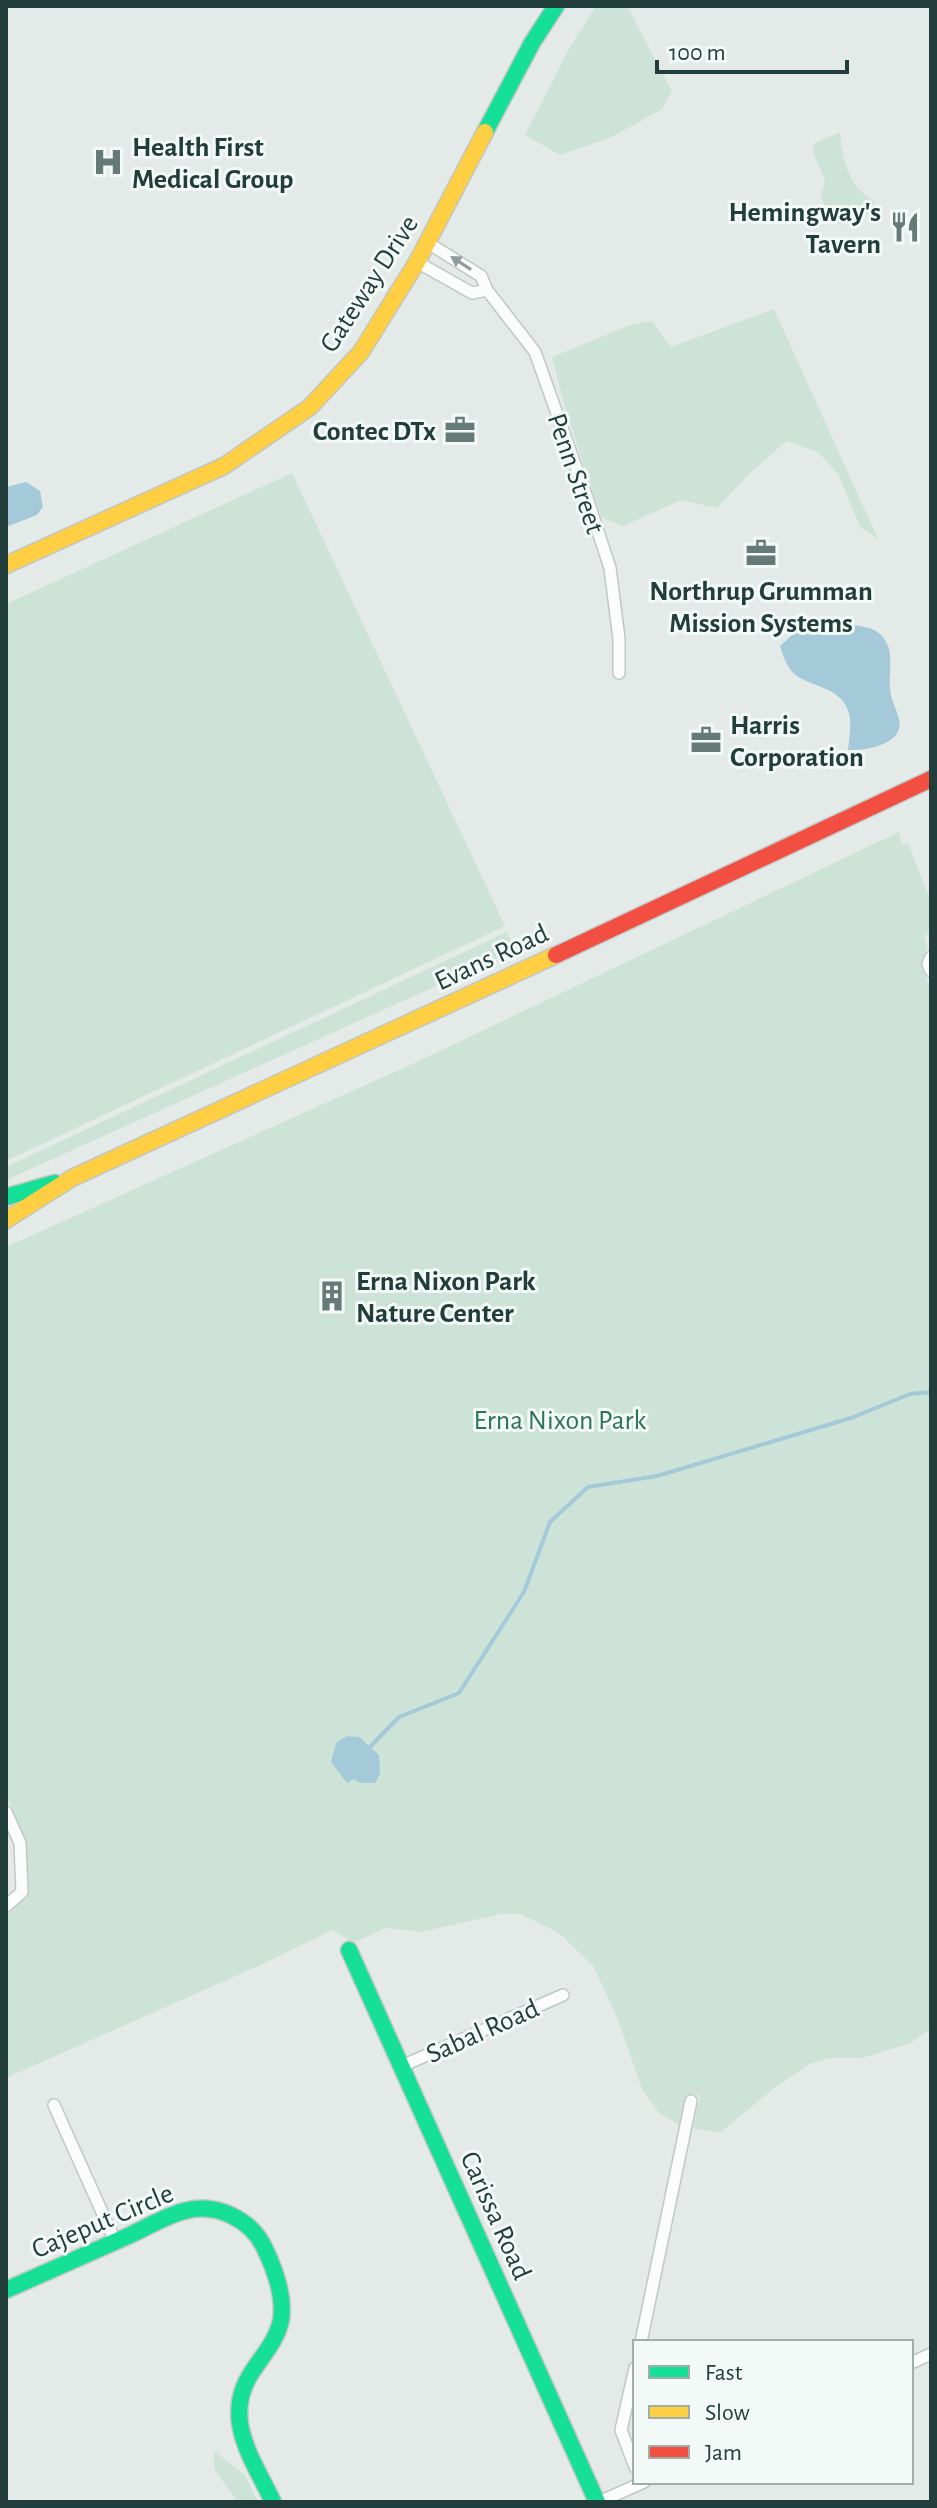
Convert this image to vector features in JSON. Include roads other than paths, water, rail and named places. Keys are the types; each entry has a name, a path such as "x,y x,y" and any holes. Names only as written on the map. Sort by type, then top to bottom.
{"street":[{"name":"Gateway Drive","path":"6,565 224,466 310,407 361,352 417,262 530,47 556,6"},
{"name":"Penn Street","path":"428,243 481,276 487,290 535,352 610,568 619,639 619,673"},
{"path":"417,262 472,293 487,290"},
{"name":"Evans Road","path":"6,1220 72,1178 812,837 931,779"},
{"path":"931,957 928,964 931,971"},
{"name":"Evans Road","path":"6,1197 72,1178"},
{"path":"6,1812 20,1843 22,1892 6,1906"},
{"name":"Carissa Road","path":"349,1950 598,2502"},
{"name":"Sabal Road","path":"402,2066 563,1995"},
{"path":"641,2340 691,2101"},
{"path":"54,2105 115,2241"},
{"name":"Cajeput Circle","path":"6,2290 186,2210 217,2209 242,2220 264,2241 283,2305 278,2331 247,2380 238,2405 241,2429 273,2502"},
{"path":"633,2377 621,2430 633,2462"},
{"path":"598,2502 638,2484"}],"water":[{"path":"26,482 40,491 43,507 37,515 6,527 6,487"},
{"path":"846,624 878,632 886,641 890,654 890,689 899,728 891,740 865,749 848,750 850,718 843,701 831,691 792,672 780,646 801,627 810,630"},
{"path":"347,1736 359,1737 379,1755 380,1774 375,1783 360,1783 354,1779 347,1783 331,1762 336,1743"}],"waterway":[{"path":"370,1747 399,1717 459,1693 524,1592 550,1522 588,1487 657,1476 851,1418 910,1394 931,1392"}],"place":[{"name":"Health First Medical Group","path":"108,162"},
{"name":"Hemingway's Tavern","path":"905,227"},
{"name":"Contec DTx","path":"460,430"},
{"name":"Northrup Grumman Mission Systems","path":"761,553"},
{"name":"Harris Corporation","path":"706,740"},
{"name":"Erna Nixon Park Nature Center","path":"332,1296"}],"park label":[{"name":"Erna Nixon Park","path":"560,1419"}]}
